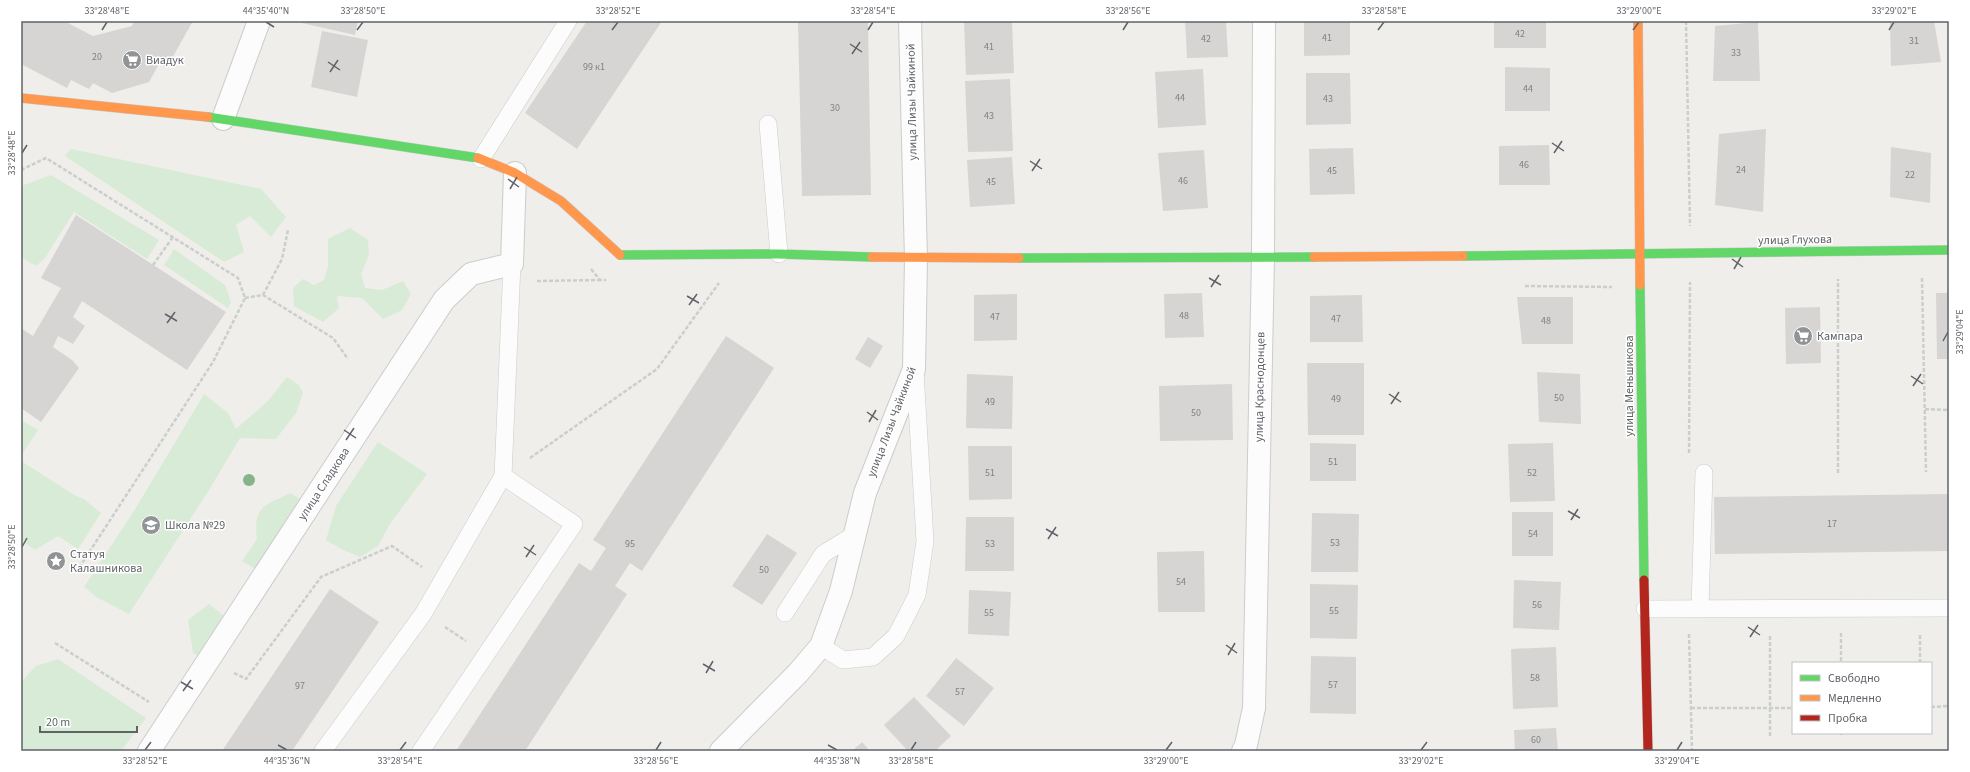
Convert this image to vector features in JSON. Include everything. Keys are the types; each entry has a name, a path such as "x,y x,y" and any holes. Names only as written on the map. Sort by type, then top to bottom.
{"street":[{"path":"223,120 259,21"},
{"name":"улица Лизы Чайкиной","path":"722,751 798,673 821,646 842,591 865,493 914,369 916,259 910,21"},
{"name":"улица Краснодонцев","path":"1243,751 1246,745 1254,708 1263,257 1264,21"},
{"name":"улица Меньшикова","path":"1638,21 1642,470 1648,751"},
{"name":"улица Глухова","path":"21,98 223,120 481,159 515,173 561,201 620,255 779,254 916,259 1641,255 1949,250"},
{"path":"512,264 515,173"},
{"name":"улица Сладкова","path":"149,751 444,300 470,274 512,264"}],"lane":[{"path":"481,159 568,21"},
{"path":"768,124 779,254"},
{"path":"323,751 423,614 503,476 512,264"},
{"path":"821,646 843,660 873,657 896,636 917,595 925,542 914,369"},
{"path":"1700,609 1704,473"},
{"path":"421,751 574,524 503,476"},
{"path":"785,613 823,554 854,535"},
{"path":"1645,608 1949,608"}],"path":[{"path":"1686,21 1690,234"},
{"path":"21,170 46,158 238,278 245,298 213,362 75,574"},
{"path":"263,295 282,259 288,230"},
{"path":"153,265 173,238"},
{"path":"1922,250 1926,472"},
{"path":"1838,251 1838,472"},
{"path":"531,281 600,280"},
{"path":"503,476 657,369 720,281"},
{"path":"245,298 263,295 333,338 348,359"},
{"path":"1925,409 1949,410"},
{"path":"233,672 246,679 321,577 392,546 442,581"},
{"path":"1770,608 1770,736"},
{"path":"423,614 487,653"},
{"path":"55,643 154,705"},
{"path":"1932,706 1949,706"},
{"path":"1691,708 1792,708"}],"green space":[{"path":"71,149 261,189 286,217 271,237 250,216 236,225 244,252 224,262 65,156"},
{"path":"51,175 159,240 147,259 74,212 45,258 36,266 21,257 21,186"},
{"path":"350,228 368,240 369,255 361,274 365,288 382,290 403,281 411,294 402,310 383,319 362,298 337,296 339,308 323,322 294,306 293,288 303,279 314,285 324,280 328,267 328,239"},
{"path":"174,249 225,285 231,302 228,308 164,265"},
{"path":"287,377 299,385 303,393 296,413 276,439 240,438 209,490 129,614 98,598 84,587 134,511 204,394 228,413 236,429 267,402"},
{"path":"21,420 38,430 21,456"},
{"path":"378,442 427,474 390,524 378,546 360,557 341,549 326,540 336,506"},
{"path":"21,461 76,496 84,499 101,513 78,549 58,536 35,550 21,540"},
{"path":"290,493 302,500 259,571 242,561 257,539 256,528 259,513 262,508"},
{"path":"209,604 225,617 201,658 193,653 188,620"},
{"path":"58,659 146,718 121,751 21,751 21,682 36,666"}],"building":[{"path":"21,21 64,21 93,36 132,26 134,21 193,21 167,67 159,64 149,82 112,93 93,83 89,89 71,80 67,88 21,64"},
{"path":"302,21 358,21 355,35 302,23"},
{"path":"587,21 662,21 577,149 525,113"},
{"path":"798,21 868,21 871,195 802,196"},
{"path":"964,21 1012,21 1014,73 966,75"},
{"path":"1185,21 1226,21 1228,57 1187,58"},
{"path":"1304,21 1350,21 1350,55 1304,56"},
{"path":"1494,21 1546,21 1546,48 1494,48"},
{"path":"1890,21 1934,21 1941,62 1891,66"},
{"path":"1758,22 1760,81 1713,81 1715,26"},
{"path":"322,31 368,40 357,97 311,87"},
{"path":"1505,67 1550,68 1550,111 1505,111"},
{"path":"1203,69 1206,125 1158,128 1155,72"},
{"path":"1306,73 1350,73 1351,124 1306,125"},
{"path":"1010,79 1013,151 968,152 965,81"},
{"path":"1766,129 1763,212 1715,205 1719,134"},
{"path":"1549,145 1550,185 1499,185 1499,146"},
{"path":"1891,147 1931,153 1930,203 1890,197"},
{"path":"1353,148 1355,194 1310,195 1309,149"},
{"path":"1204,150 1208,208 1163,211 1158,153"},
{"path":"1012,157 1015,204 970,207 967,160"},
{"path":"76,215 226,312 187,370 82,301 73,317 85,326 73,344 58,336 53,347 72,360 79,368 41,422 21,408 21,328 33,336 61,288 41,278"},
{"path":"1202,293 1204,337 1165,338 1164,294"},
{"path":"1936,293 1949,293 1949,359 1937,359"},
{"path":"1017,294 1017,340 974,341 974,295"},
{"path":"1362,295 1363,342 1310,342 1310,296"},
{"path":"1517,297 1573,297 1573,344 1522,344"},
{"name":"Кампара","path":"1820,307 1821,363 1786,364 1785,308"},
{"path":"726,336 774,368 642,571 630,563 615,586 627,594 525,751 456,751 579,563 591,571 606,548 593,540"},
{"path":"868,337 883,346 870,368 855,359"},
{"path":"1307,363 1364,363 1364,435 1308,435"},
{"path":"1537,372 1580,374 1581,424 1539,422"},
{"path":"967,374 1013,376 1012,429 966,428"},
{"path":"1232,384 1233,440 1160,441 1159,386"},
{"path":"1310,443 1356,444 1356,481 1310,481"},
{"path":"1553,443 1555,501 1510,502 1508,444"},
{"path":"968,446 1012,446 1012,499 969,500"},
{"path":"1949,494 1949,551 1715,554 1714,497"},
{"path":"1512,512 1553,512 1553,556 1512,556"},
{"path":"1312,513 1359,514 1358,572 1311,572"},
{"path":"966,517 1014,517 1014,571 965,571"},
{"path":"767,534 797,553 762,605 732,586"},
{"path":"1204,551 1205,612 1158,612 1157,552"},
{"path":"1514,580 1561,582 1559,630 1513,628"},
{"path":"1310,584 1358,585 1357,639 1310,638"},
{"path":"330,589 379,622 292,751 222,751"},
{"path":"969,590 1011,592 1009,636 968,634"},
{"path":"1556,647 1558,707 1513,709 1511,649"},
{"path":"1311,656 1356,657 1356,714 1310,713"},
{"path":"956,658 994,688 964,726 926,696"},
{"path":"914,697 951,736 935,751 908,751 884,725"},
{"path":"1556,728 1558,751 1515,751 1514,730"},
{"path":"862,742 870,751 852,751"}],"traffic: fast":[{"path":"208,117 478,158"},
{"path":"1463,256 1949,250"},
{"path":"620,255 779,254 872,257"},
{"path":"1019,258 1314,257"},
{"path":"1640,285 1644,580"}],"traffic: slow":[{"path":"1638,21 1640,285"},
{"path":"21,98 208,117"},
{"path":"478,158 515,173 561,201 620,255"},
{"path":"1314,257 1463,256"},
{"path":"872,257 1019,258"}],"traffic: jam":[{"path":"1644,580 1648,751"}],"place":[{"name":"Виадук","path":"132,60"},
{"name":"Кампара","path":"1803,336"},
{"name":"Школа №29","path":"151,525"},
{"name":"Статуя Калашникова","path":"56,561"}]}
